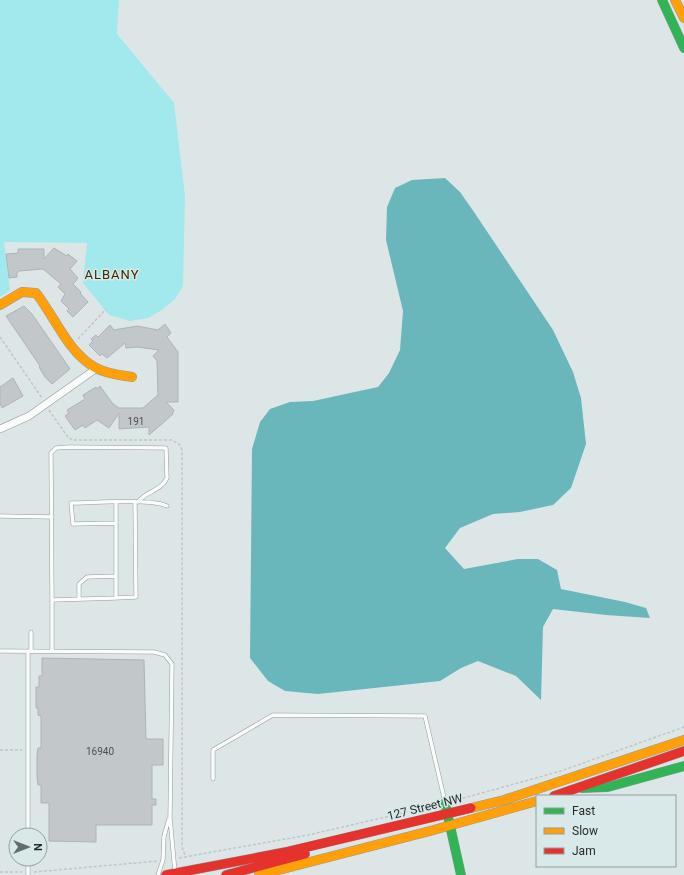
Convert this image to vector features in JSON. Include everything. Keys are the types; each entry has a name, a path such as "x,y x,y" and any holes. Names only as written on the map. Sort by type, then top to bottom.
{"main road":[{"path":"662,0 684,48"},
{"path":"675,0 684,18"},
{"path":"0,305 18,294 31,291 36,293 72,345 86,361 97,368 132,378"},
{"name":"127 Street NW","path":"166,875 220,866 504,800 684,740"},
{"path":"558,795 582,788 684,751"},
{"path":"582,788 608,787 684,766"},
{"name":"127 Street NW","path":"259,875 452,825 536,801"},
{"path":"446,803 462,875"},
{"path":"226,875 298,856 362,834"}],"street":[{"path":"0,429 24,418 97,368"}],"lane":[{"path":"52,651 51,453 56,448 166,448 167,478 165,482 160,488 145,495 136,502"},
{"path":"52,600 136,597 136,502"},
{"path":"116,523 73,524 71,503 136,502 162,504 167,506"},
{"path":"116,503 116,598"},
{"path":"0,516 52,517"},
{"path":"79,599 79,584 87,577 116,576"},
{"path":"28,827 29,651 31,632"},
{"path":"0,651 154,652 165,655 172,664 170,818 175,859 175,874"},
{"path":"213,779 213,750 273,715 425,716 446,803"},
{"path":"158,875 163,860 164,836 170,818"}],"path":[{"path":"72,345 106,309"},
{"path":"0,337 67,436 72,440 172,440 180,445 182,450 182,847 186,858"},
{"path":"175,859 250,844 308,835 446,803 561,771 684,727"},
{"path":"0,750 29,750"},
{"path":"0,872 28,874 163,860"}],"shaded area":[{"path":"0,0 119,0 117,34 174,103 185,196 183,286 175,299 162,310 148,318 130,321 109,315 83,283 87,243 4,242 10,290 0,297"},
{"path":"445,178 460,192 553,330 573,372 581,398 586,444 571,488 553,505 520,512 493,514 460,528 445,548 464,569 518,559 538,559 557,570 561,589 625,602 646,608 650,618 553,609 543,627 541,700 516,676 478,661 461,668 440,681 318,694 285,691 268,681 250,658 252,449 260,422 270,409 290,402 313,401 378,387 389,373 400,350 403,311 386,240 387,207 395,188 412,180"}],"building":[{"path":"54,248 67,256 68,254 77,261 70,269 78,278 73,284 88,302 73,317 67,311 69,309 61,301 65,294 58,287 61,284 43,269 19,271 17,273 17,277 9,278 6,254 18,253 18,249 44,249 44,259"},
{"path":"24,306 32,314 70,369 52,384 45,377 39,367 40,366 6,316"},
{"path":"165,324 171,333 167,337 178,352 178,402 166,402 174,410 172,415 149,435 149,427 119,429 119,413 109,428 97,420 85,428 83,425 75,430 65,416 69,413 67,410 85,399 83,395 96,387 97,389 100,386 113,404 119,408 143,408 158,395 157,361 153,356 159,350 137,347 126,348 125,343 107,358 102,354 100,356 89,345 93,341 91,339 96,335 98,337 110,325 114,330 137,326 158,330"},
{"path":"13,378 23,396 2,408 0,403 0,387"},
{"path":"42,658 144,660 146,739 163,739 163,765 152,765 152,799 156,799 156,805 152,805 152,825 96,825 96,842 49,841 49,803 41,803 41,785 38,785 37,776 38,748 41,748 41,716 38,715 38,708 36,708 36,687 39,687 39,676 42,676"}],"traffic: fast":[{"path":"662,0 684,48"},
{"path":"582,788 608,787 684,766"},
{"path":"445,803 461,875"}],"traffic: slow":[{"path":"675,0 684,18"},
{"path":"0,305 22,292 36,293 70,344 86,361 105,372 132,377"},
{"path":"471,808 504,800 684,740"},
{"path":"259,875 430,831 536,801"}],"traffic: jam":[{"path":"557,795 684,751"},
{"path":"166,875 286,852 471,808"},
{"path":"226,875 305,854"}],"district":[{"name":"ALBANY","path":"112,274"}]}
